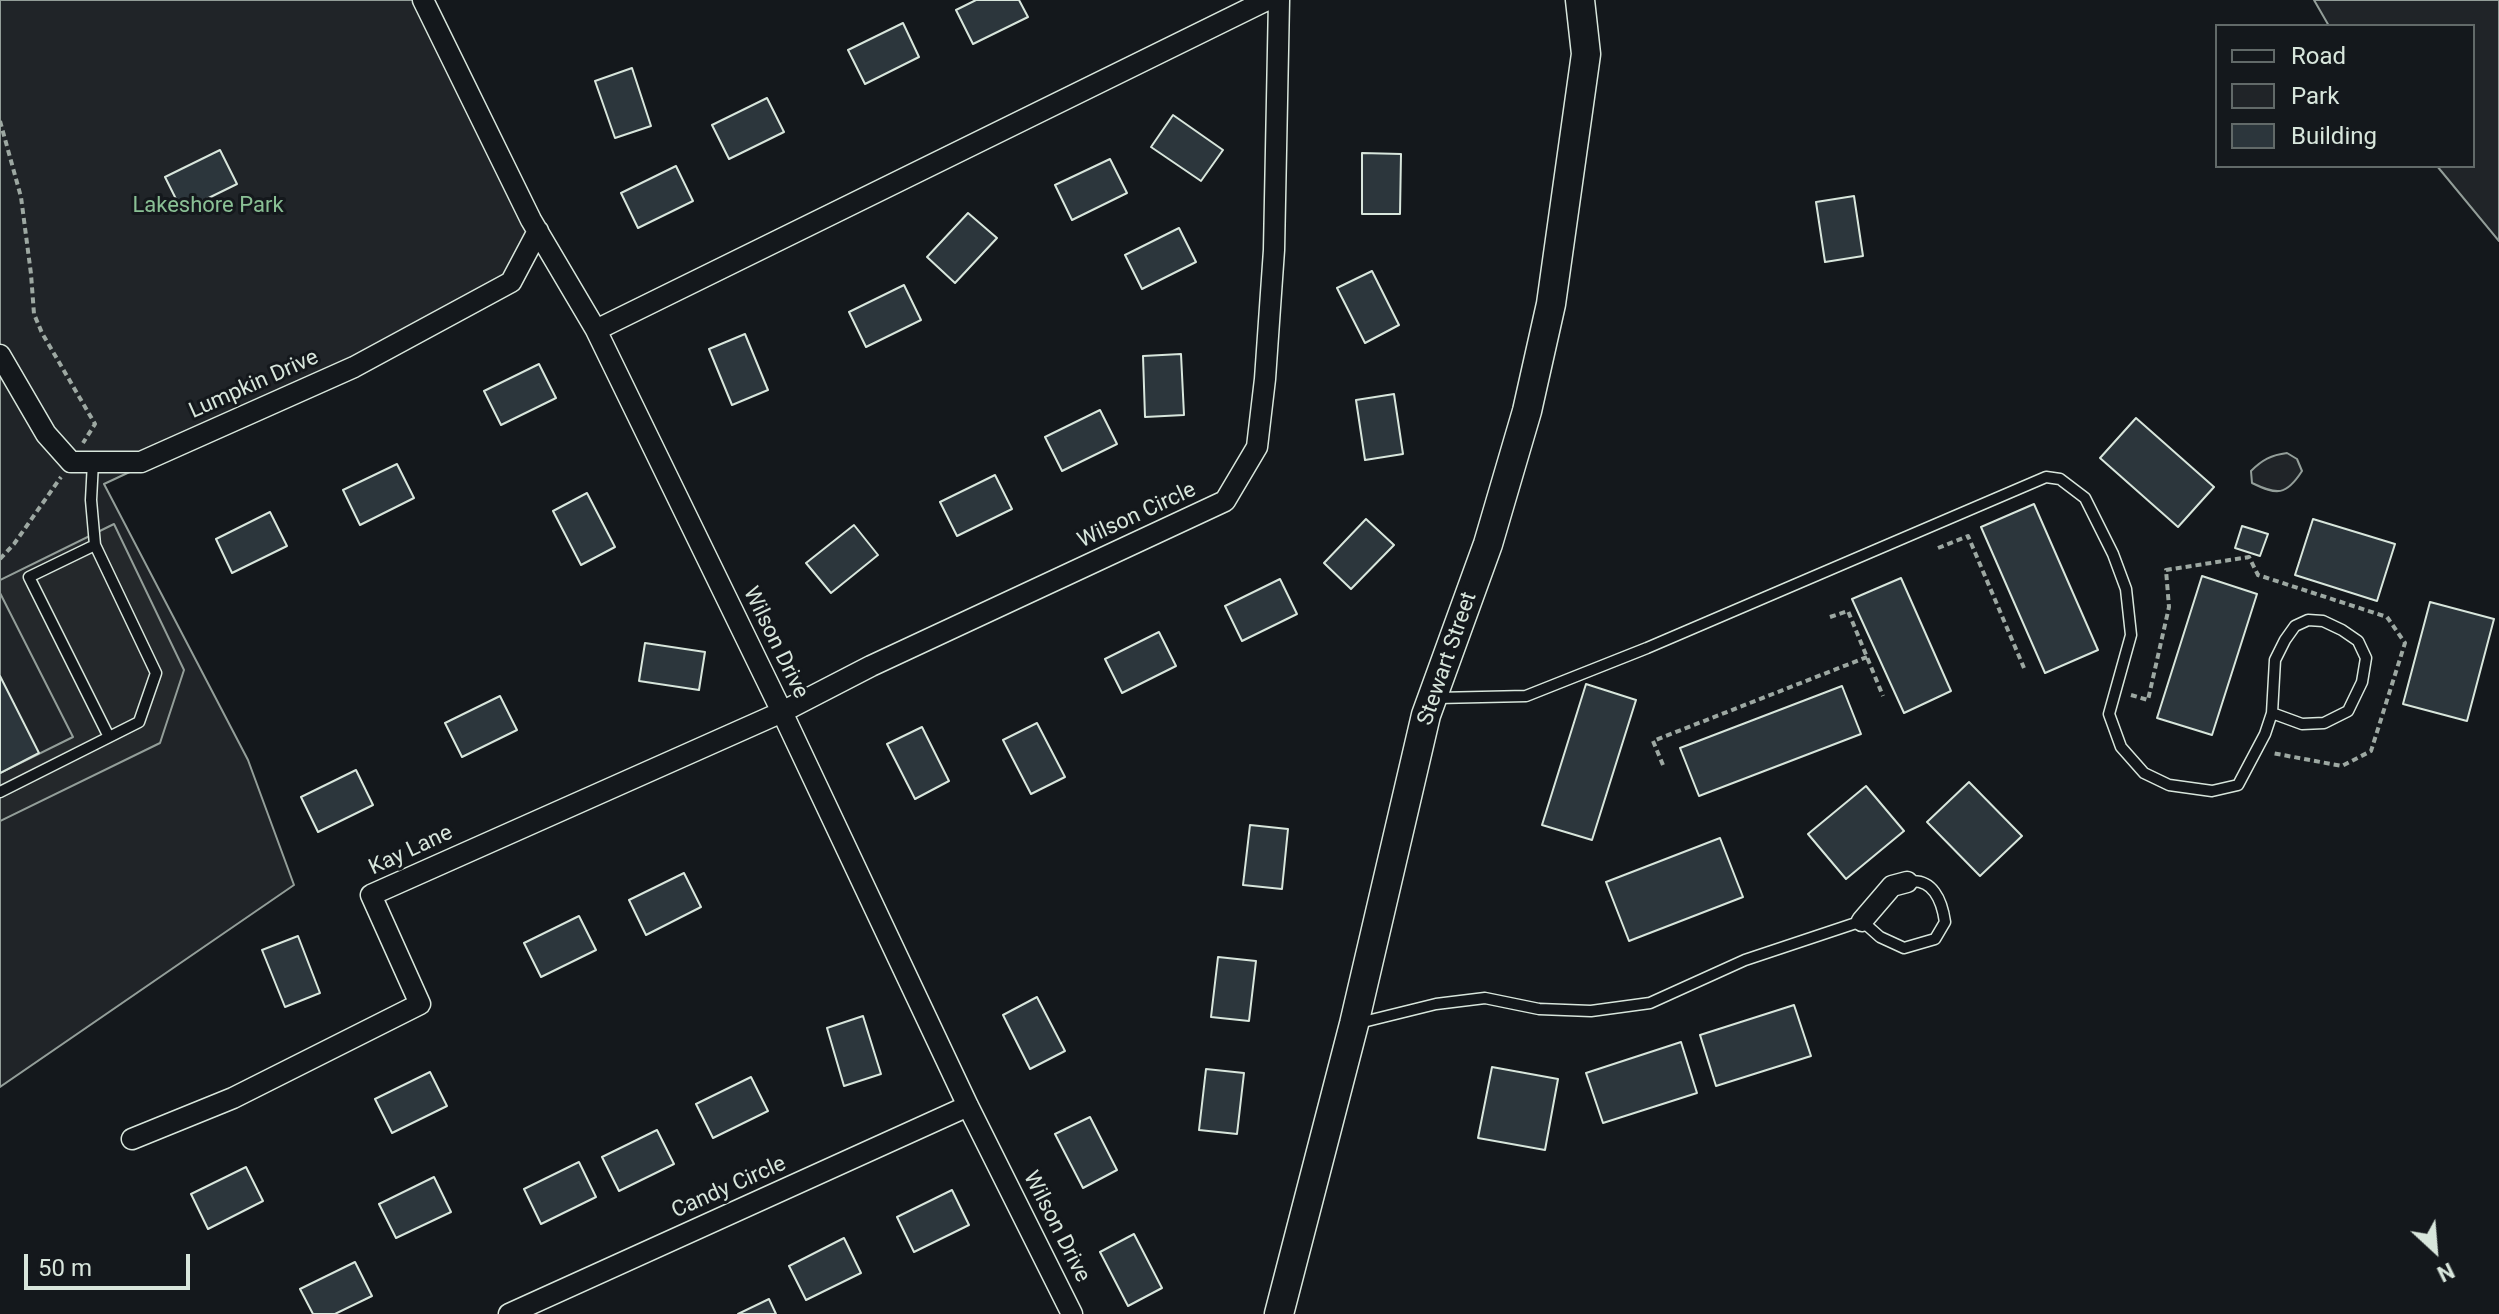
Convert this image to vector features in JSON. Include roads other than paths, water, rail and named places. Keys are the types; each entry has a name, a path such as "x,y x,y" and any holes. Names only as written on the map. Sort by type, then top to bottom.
{"street":[{"name":"Wilson Drive","path":"423,0 538,231 596,330 782,712 968,1106 1072,1314"},
{"path":"596,330 1267,0"},
{"name":"Wilson Circle","path":"782,712 871,666 1225,501 1257,447 1265,379 1274,250 1279,0"},
{"name":"Stewart Street","path":"1279,1314 1354,1024 1426,715 1488,544 1527,411 1551,304 1586,54 1580,0"},
{"name":"Lumpkin Drive","path":"0,355 46,434 71,462 141,462 354,367 511,282 538,231"},
{"name":"Kay Lane","path":"132,1139 233,1098 420,1004 371,895 782,712"},
{"path":"1862,921 1892,886 1907,882"},
{"name":"Candy Circle","path":"509,1314 968,1106"}],"lane":[{"path":"0,792 139,722 156,673 95,545 91,500 93,462"},
{"path":"1432,698 1526,696 1647,648 2046,477 2060,479 2085,498 2113,554 2126,589 2131,635 2109,714 2121,747 2144,773 2169,785 2212,791 2238,785 2258,750 2272,713 2275,660 2295,626 2308,620 2323,621 2358,641 2366,658 2362,682 2348,711 2324,723 2302,724 2272,713"},
{"path":"95,545 29,577 109,737"},
{"path":"1354,1024 1436,1004 1485,998 1539,1009 1591,1011 1650,1003 1745,960 1862,921 1880,937 1904,948 1935,939 1945,922 1942,903 1935,891 1923,882 1907,882"}],"park label":[{"name":"Lakeshore Park","path":"208,206"}]}
